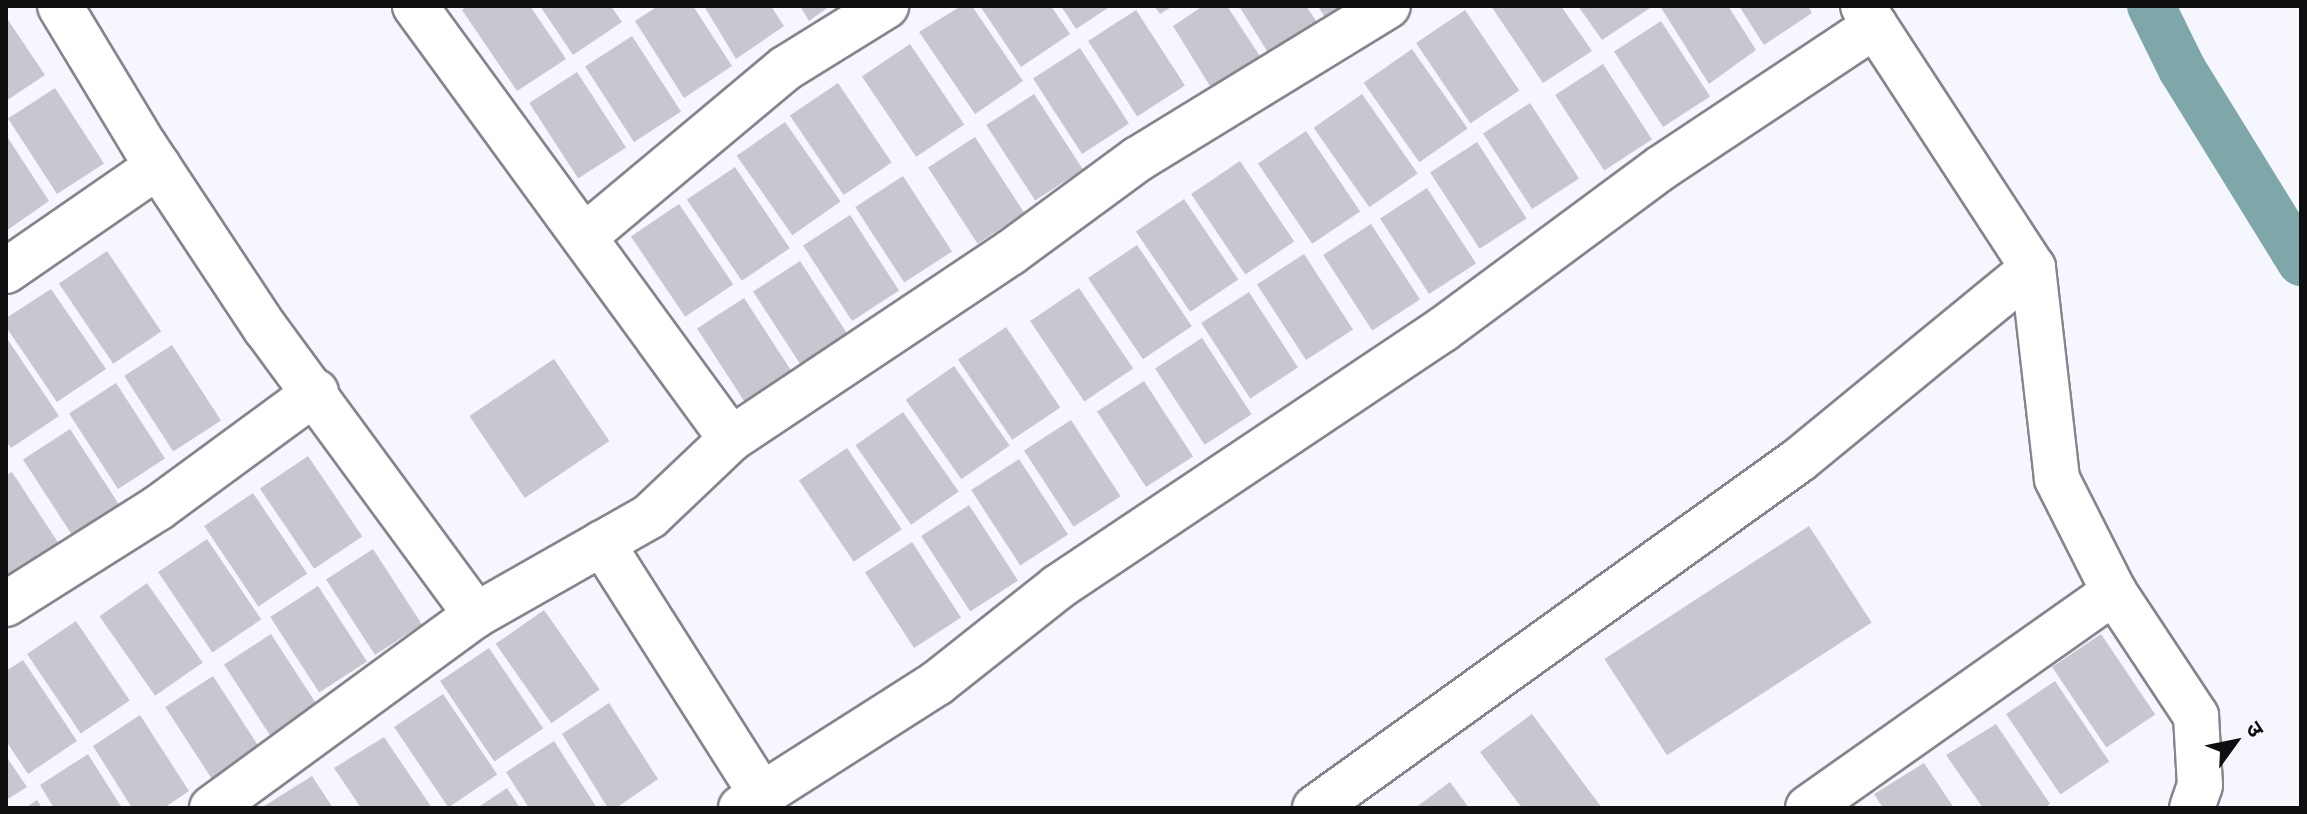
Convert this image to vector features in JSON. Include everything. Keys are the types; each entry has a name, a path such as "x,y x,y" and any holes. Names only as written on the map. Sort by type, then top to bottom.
{"street":[{"path":"60,6 158,166 266,329 316,392 476,615"},
{"path":"415,6 731,439"},
{"path":"585,236 786,68 886,6"},
{"path":"212,808 476,615 650,516 731,439 1010,253 1138,159 1388,6"},
{"path":"602,543 752,802 937,683 1058,587 1442,330 1869,16 2033,268 2057,479 2114,592 2196,716 2200,785 2192,808"},
{"path":"6,271 158,166"},
{"path":"1315,808 1799,460 2033,268"},
{"path":"6,604 158,508 316,392"},
{"path":"1808,808 2114,592"}],"building":[{"path":"467,6 530,6 566,59 517,91 462,10"},
{"path":"540,6 611,6 622,22 573,55"},
{"path":"658,6 693,6 732,66 684,98 635,21"},
{"path":"704,6 771,6 784,26 736,59"},
{"path":"800,6 830,6 809,21"},
{"path":"961,6 972,6 1023,81 975,114 919,32"},
{"path":"980,6 1051,6 1070,34 1021,67"},
{"path":"1061,6 1111,6 1076,29"},
{"path":"1154,6 1173,6 1160,14"},
{"path":"1203,6 1227,6 1269,70 1221,104 1173,26"},
{"path":"1239,6 1306,6 1325,34 1277,67"},
{"path":"1318,6 1349,6 1327,21"},
{"path":"1491,6 1561,6 1592,51 1543,83"},
{"path":"1578,6 1653,6 1602,40"},
{"path":"1660,6 1728,6 1756,50 1709,84"},
{"path":"1739,6 1808,6 1812,13 1764,45"},
{"path":"1136,10 1185,85 1137,117 1088,41"},
{"path":"1465,10 1519,90 1470,123 1416,43"},
{"path":"6,17 45,75 6,101"},
{"path":"1661,21 1710,96 1663,127 1614,51"},
{"path":"632,36 681,111 634,142 585,66"},
{"path":"910,44 964,124 916,157 862,76"},
{"path":"1080,48 1129,123 1082,154 1033,78"},
{"path":"1412,49 1468,128 1419,162 1364,83"},
{"path":"1603,64 1652,139 1604,171 1555,95"},
{"path":"577,72 626,147 578,179 529,103"},
{"path":"838,83 892,163 844,195 790,115"},
{"path":"55,88 104,163 57,194 8,118"},
{"path":"1034,94 1083,169 1035,201 986,125"},
{"path":"1362,94 1418,173 1369,207 1314,128"},
{"path":"1530,103 1579,178 1532,209 1483,133"},
{"path":"785,122 841,201 792,235 737,156"},
{"path":"1306,131 1360,211 1312,244 1258,163"},
{"path":"6,135 49,201 6,231"},
{"path":"975,137 1025,213 978,244 928,167"},
{"path":"1477,142 1527,218 1480,249 1430,172"},
{"path":"1240,161 1294,241 1245,274 1191,194"},
{"path":"735,167 790,248 742,281 687,199"},
{"path":"903,176 952,251 904,283 855,207"},
{"path":"1427,188 1476,263 1429,294 1380,218"},
{"path":"1184,199 1238,279 1190,312 1136,231"},
{"path":"679,204 733,284 685,317 631,236"},
{"path":"850,215 899,290 852,321 803,245"},
{"path":"1371,224 1420,299 1372,331 1323,255"},
{"path":"1137,245 1192,326 1143,359 1088,278"},
{"path":"107,251 161,331 113,364 59,283"},
{"path":"1304,254 1353,329 1306,360 1257,284"},
{"path":"800,261 849,336 802,367 753,291"},
{"path":"1079,288 1133,368 1084,401 1030,321"},
{"path":"51,289 106,369 57,402 6,327 6,318"},
{"path":"1249,292 1298,367 1250,399 1201,323"},
{"path":"744,298 793,373 746,404 697,328"},
{"path":"1006,327 1060,407 1012,440 958,359"},
{"path":"6,337 59,416 11,448 6,441"},
{"path":"1202,338 1252,414 1205,445 1155,368"},
{"path":"172,345 221,420 173,452 124,376"},
{"path":"554,359 609,441 525,498 469,416"},
{"path":"954,366 1010,445 961,479 906,400"},
{"path":"1144,381 1193,456 1146,487 1097,411"},
{"path":"116,383 165,458 118,489 69,413"},
{"path":"903,412 959,491 911,525 855,445"},
{"path":"1071,420 1121,496 1074,527 1024,450"},
{"path":"70,429 119,504 72,535 23,459"},
{"path":"847,448 902,529 854,562 799,480"},
{"path":"308,456 362,536 314,569 260,488"},
{"path":"1019,459 1068,534 1020,566 971,490"},
{"path":"12,472 61,547 12,581 6,570 6,475"},
{"path":"253,493 307,573 258,606 204,526"},
{"path":"969,505 1018,580 970,612 921,536"},
{"path":"1809,526 1872,622 1667,755 1604,659"},
{"path":"207,539 261,619 212,652 158,572"},
{"path":"912,542 961,617 914,648 865,572"},
{"path":"373,549 422,624 375,655 326,579"},
{"path":"147,583 203,662 155,696 99,616"},
{"path":"318,586 367,661 319,693 270,617"},
{"path":"544,610 600,689 551,723 496,644"},
{"path":"76,621 130,701 81,734 27,654"},
{"path":"271,634 320,709 273,740 224,664"},
{"path":"2101,634 2155,714 2106,747 2052,667"},
{"path":"489,648 543,728 494,761 440,681"},
{"path":"23,660 77,741 28,774 6,741 6,671"},
{"path":"213,676 262,751 214,783 165,707"},
{"path":"2055,681 2109,761 2060,794 2006,714"},
{"path":"443,694 497,774 448,807 394,727"},
{"path":"609,703 658,779 616,808 608,808 562,734"},
{"path":"1532,714 1602,808 1522,808 1480,752"},
{"path":"140,715 189,791 164,808 132,808 93,746"},
{"path":"1996,724 2050,804 2044,808 1983,808 1946,755"},
{"path":"384,737 432,808 361,808 334,768"},
{"path":"554,741 597,808 529,808 506,772"},
{"path":"88,754 122,808 54,808 40,785"},
{"path":"6,756 27,787 6,800"},
{"path":"1924,763 1954,808 1883,808 1874,794"},
{"path":"312,776 333,808 261,808"},
{"path":"1450,782 1469,808 1415,808"},
{"path":"507,788 520,808 477,808"},
{"path":"37,800 42,808 25,808"}],"waterway":[{"path":"2151,6 2182,69 2301,262"}]}
